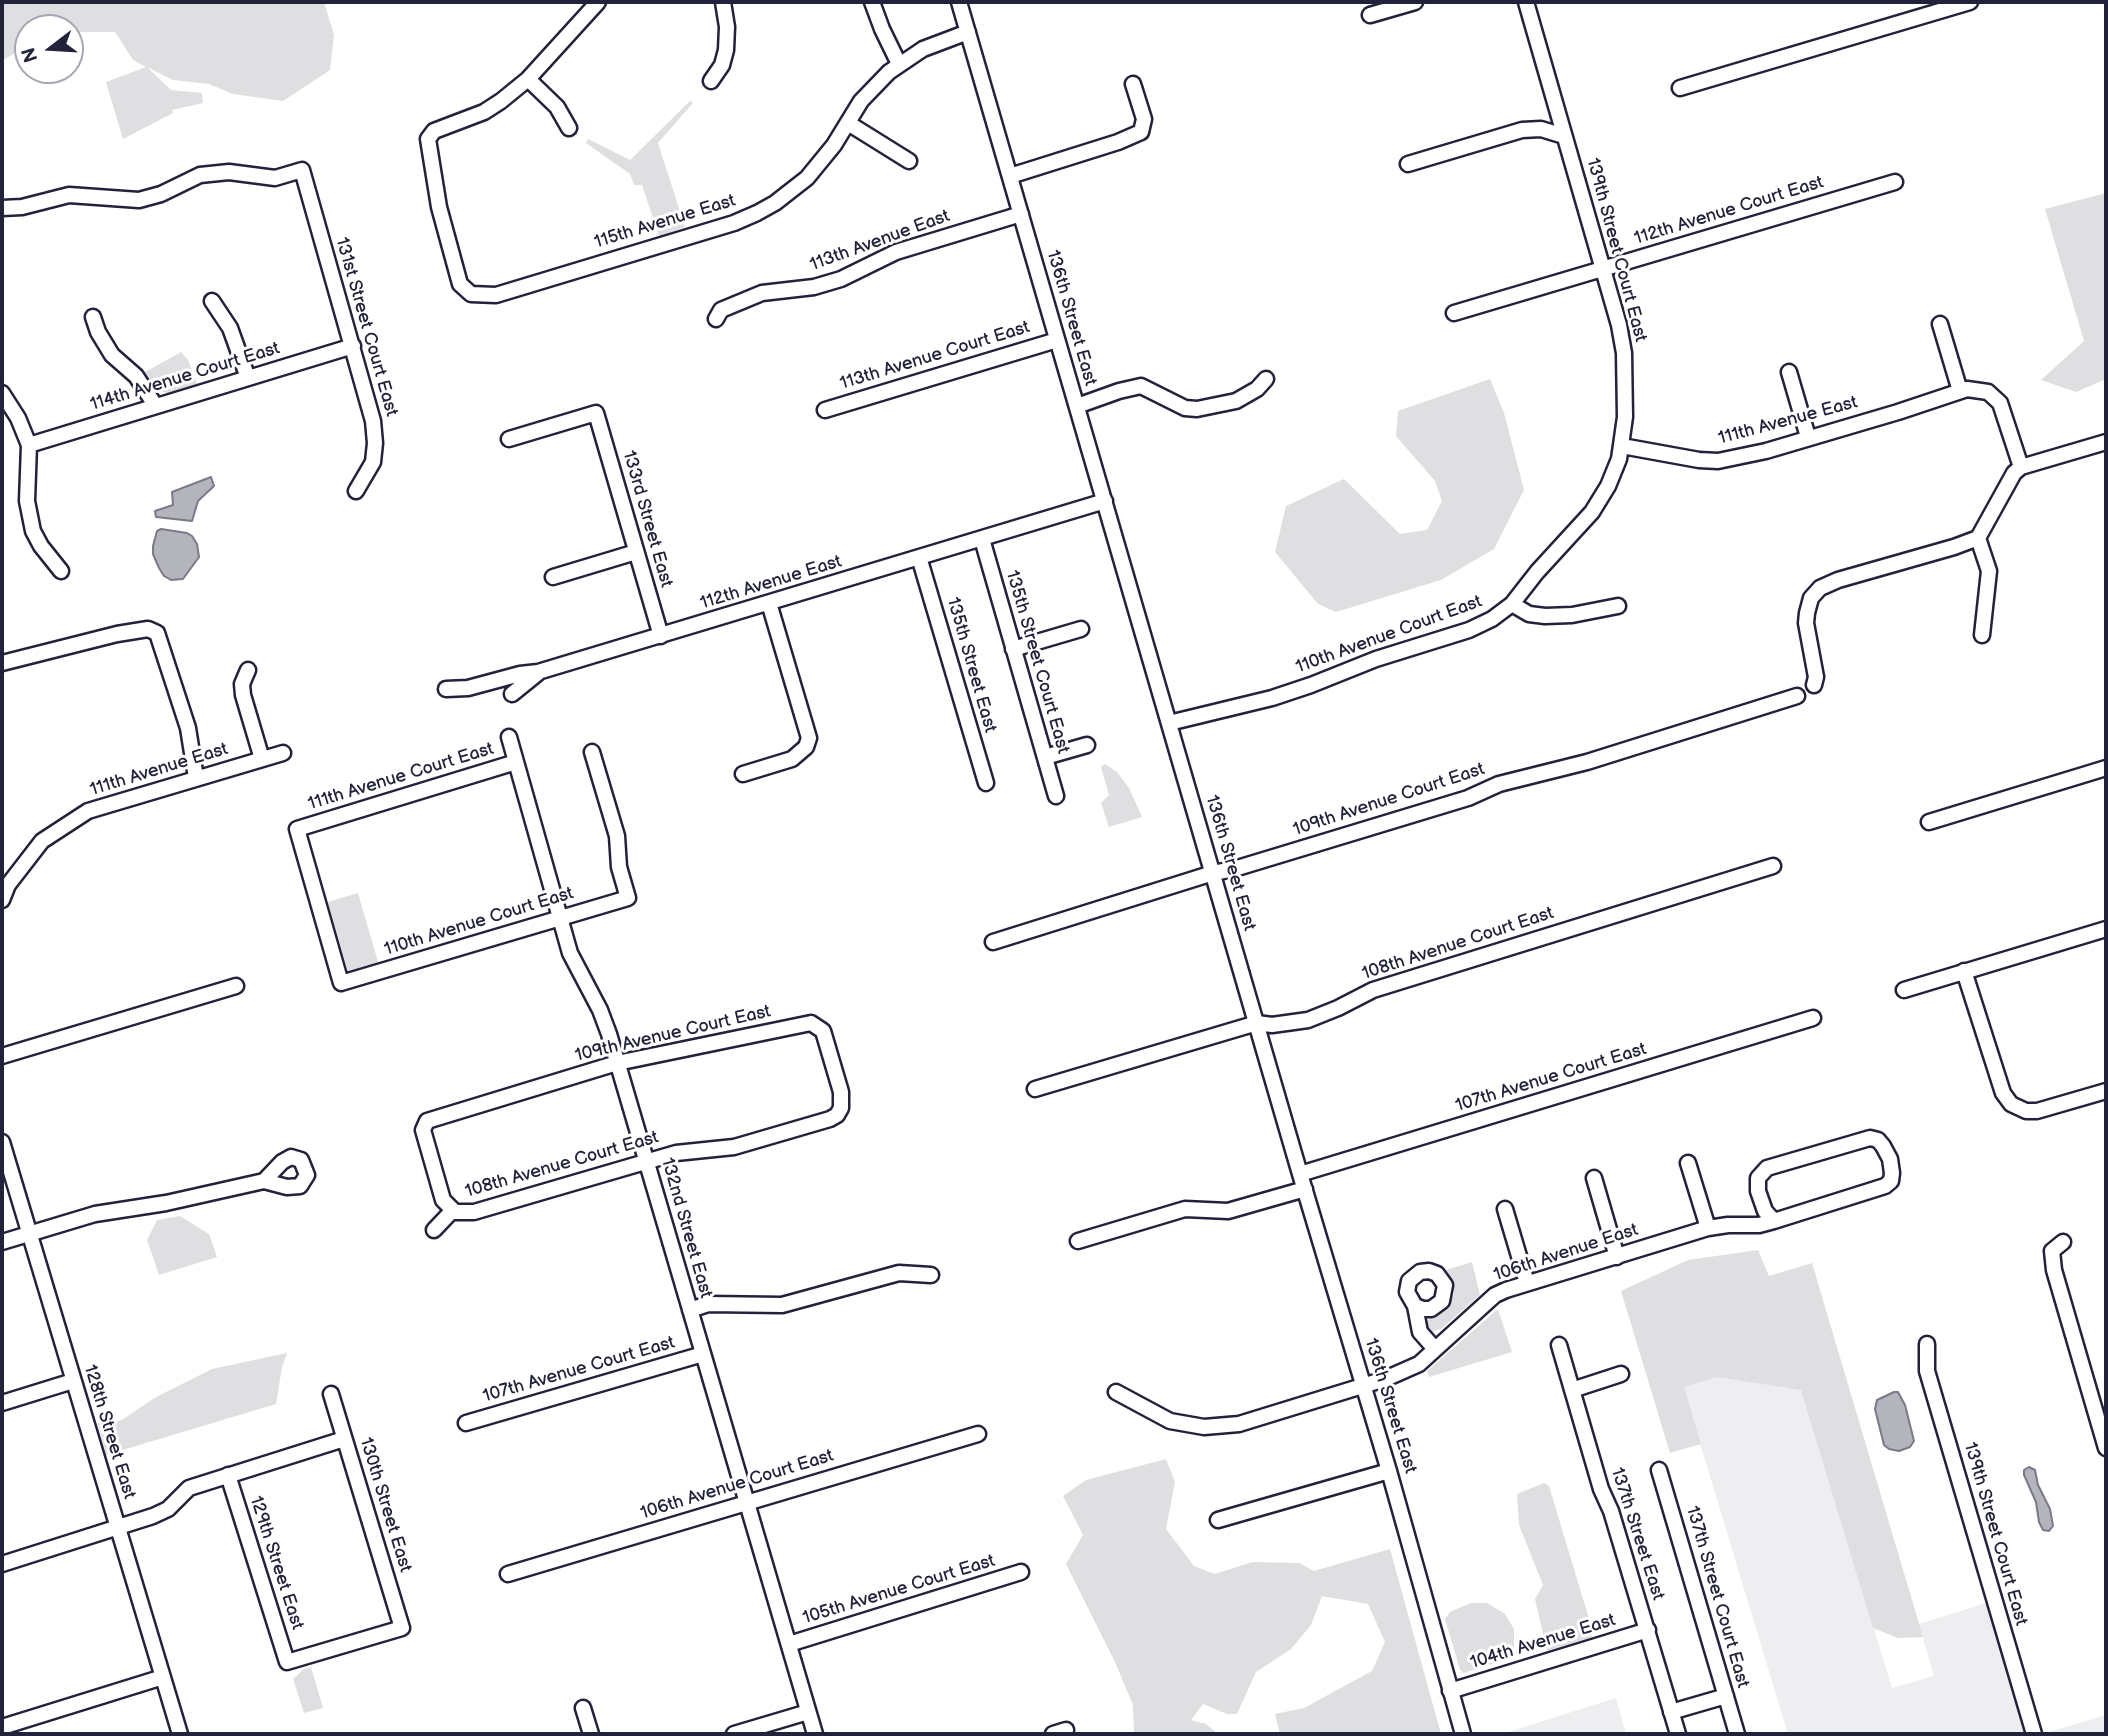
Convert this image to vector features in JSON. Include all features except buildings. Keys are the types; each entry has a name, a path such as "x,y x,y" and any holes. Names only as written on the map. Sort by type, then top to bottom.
{"street":[{"path":"569,128 557,107 528,79 598,2"},
{"path":"711,80 722,65 726,50 727,27 723,2"},
{"path":"872,2 899,64"},
{"name":"136th Street East","path":"959,2 1389,1471 1463,1734"},
{"path":"1370,15 1415,2"},
{"name":"139th Street Court East","path":"1512,604 1537,572 1592,512 1615,470 1622,446 1627,396 1624,353 1526,2"},
{"path":"1680,89 1970,2"},
{"name":"115th Avenue East","path":"528,79 484,112 434,131 430,135 428,143 439,207 460,284 471,294 496,295 734,223 757,213 807,178 834,145 868,92 899,64 939,41 968,32"},
{"path":"1010,176 1118,142 1141,132 1144,119 1133,85"},
{"path":"848,123 909,161"},
{"path":"1408,164 1522,130 1541,129 1564,136"},
{"name":"131st Street Court East","path":"2,208 22,207 69,195 139,200 161,194 200,175 229,172 275,178 302,170 375,432 373,462 356,491"},
{"name":"112th Avenue Court East","path":"1454,313 1895,182"},
{"name":"113th Avenue East","path":"716,319 721,310 762,293 804,289 841,279 896,252 1021,214"},
{"path":"212,301 230,328 248,378"},
{"path":"93,317 112,355 145,386 155,405"},
{"path":"1940,324 1960,391 1983,391 1997,400 2021,467"},
{"name":"113th Avenue Court East","path":"825,410 1056,340"},
{"name":"114th Avenue Court East","path":"29,445 352,346"},
{"path":"1788,372 1808,437"},
{"path":"1077,406 1141,386 1185,408 1197,410 1236,401 1266,379"},
{"name":"111th Avenue East","path":"1622,446 1718,461 1766,451 1960,391"},
{"path":"2,393 18,418 29,445 27,501 30,521 41,546 61,570"},
{"name":"133rd Street East","path":"509,439 596,413 661,636"},
{"path":"1814,685 1815,669 1806,623 1807,612 1811,598 1827,584 1978,538 2014,473 2021,467 2106,442"},
{"name":"112th Avenue East","path":"446,688 468,688 538,672 1105,501"},
{"path":"1978,538 1989,571 1982,635"},
{"name":"135th Street Court East","path":"982,539 1056,796"},
{"path":"553,578 636,552"},
{"name":"135th Street East","path":"919,557 986,783"},
{"path":"743,774 792,759 804,751 809,738 769,603"},
{"path":"1512,604 1529,614 1545,616 1572,615 1618,606"},
{"name":"110th Avenue Court East","path":"1169,723 1272,698 1311,685 1376,659 1478,626 1512,604"},
{"path":"2,663 117,634 148,629 157,633 188,728 196,778"},
{"path":"1013,649 1081,629"},
{"path":"248,670 242,684 243,695 262,759"},
{"path":"512,694 538,672"},
{"name":"109th Avenue Court East","path":"993,942 1213,873 1234,870 1468,798 1499,784 1587,762 1797,696"},
{"name":"132nd Street East","path":"509,737 570,953 600,1010 617,1062 815,1734"},
{"path":"1045,757 1087,745"},
{"name":"110th Avenue Court East","path":"341,983 628,898 619,867 617,836 592,752"},
{"name":"111th Avenue East","path":"2,900 8,885 42,841 88,811 283,753"},
{"name":"111th Avenue Court East","path":"341,983 297,829 516,762"},
{"path":"1929,822 2106,768"},
{"name":"108th Avenue Court East","path":"1035,1089 1257,1023 1272,1025 1308,1020 1373,990 1773,866"},
{"path":"1904,990 2106,929"},
{"path":"1964,971 2003,1093 2017,1108 2037,1111 2106,1091"},
{"path":"2,1056 236,986"},
{"name":"107th Avenue Court East","path":"1300,1174 1812,1018"},
{"name":"109th Avenue Court East","path":"453,1210 443,1200 425,1141 424,1124 427,1121 617,1062 811,1023 823,1031 841,1092 841,1108"},
{"name":"108th Avenue Court East","path":"453,1210 460,1213 474,1212 676,1153 754,1143 830,1119 837,1115 841,1108"},
{"name":"106th Avenue East","path":"1116,1392 1170,1421 1204,1427 1239,1424 1408,1371 1495,1295 1707,1228 1759,1225 1774,1221 1885,1186 1891,1181 1892,1173 1884,1146 1878,1140 1870,1138 1766,1168 1758,1178 1758,1191 1765,1210 1774,1221"},
{"name":"128th Street East","path":"2,1142 180,1734"},
{"path":"1688,1163 1707,1228"},
{"path":"1594,1178 1617,1257"},
{"path":"2,1242 95,1214 166,1203 264,1181"},
{"path":"1077,1241 1185,1209 1228,1211 1305,1189"},
{"path":"1505,1209 1527,1283"},
{"path":"435,1230 453,1210"},
{"path":"2063,1242 2052,1251 2054,1270 2106,1448"},
{"path":"690,1310 708,1304 782,1305 898,1273 931,1275"},
{"path":"1415,1306 1420,1332 1434,1349"},
{"name":"139th Street Court East","path":"1927,1344 1927,1371 2034,1734"},
{"name":"137th Street East","path":"1559,1345 1678,1734"},
{"name":"107th Avenue Court East","path":"466,1423 703,1354"},
{"path":"1572,1390 1621,1374"},
{"path":"2,1403 73,1381"},
{"name":"130th Street East","path":"287,1662 402,1628 331,1394"},
{"name":"106th Avenue Court East","path":"508,1574 978,1434"},
{"path":"2,1564 153,1516 168,1508 189,1488 344,1439"},
{"name":"137th Street Court East","path":"1659,1470 1737,1734"},
{"path":"1218,1520 1389,1471"},
{"name":"129th Street East","path":"228,1475 287,1662"},
{"name":"105th Avenue Court East","path":"789,1644 1021,1572"},
{"name":"104th Avenue East","path":"1450,1691 1648,1630"},
{"path":"2,1727 163,1677"},
{"path":"1671,1712 1726,1696"},
{"path":"583,1708 591,1734"},
{"path":"734,1734 808,1712"}],"shaded area":[{"path":"2,2 324,2 334,35 330,70 283,101 233,94 209,84 173,80 147,67 171,90 202,93 203,103 172,110 173,113 123,139 106,82 146,67 133,60 115,32 84,32 84,14 14,14 14,54 2,61"},
{"path":"690,101 693,103 658,143 685,227 659,236 642,185 634,185 630,174 586,143 588,139 630,160"},
{"path":"2106,193 2106,379 2076,392 2041,380 2084,341 2045,209"},
{"path":"181,352 188,360 197,384 168,393 159,391 145,372"},
{"path":"1490,379 1504,413 1524,490 1494,549 1441,580 1336,612 1318,604 1275,552 1286,506 1344,479 1400,534 1427,530 1442,501 1435,481 1396,436 1398,411"},
{"path":"211,477 214,486 198,501 192,521 156,517 155,511 173,505 172,492"},
{"path":"161,529 187,533 197,544 199,557 183,579 171,580 164,576 159,568 153,554 153,546 157,531"},
{"path":"1105,764 1117,772 1129,788 1142,817 1109,827 1101,803 1109,795 1101,767"},
{"path":"358,893 378,962 348,971 328,902"},
{"path":"180,1216 209,1234 217,1257 159,1275 147,1240 157,1220"},
{"path":"1758,1250 1769,1276 1812,1263 1923,1637 1898,1638 1873,1628 1801,1390 1717,1377 1684,1387 1701,1444 1670,1453 1621,1291 1688,1260"},
{"path":"1472,1262 1480,1295 1441,1329 1432,1332 1426,1326 1428,1320 1447,1309 1454,1295 1453,1283 1446,1270"},
{"path":"1498,1309 1512,1352 1429,1377 1427,1371"},
{"path":"287,1353 276,1404 106,1455 98,1423 110,1424 122,1420 156,1397 212,1369"},
{"path":"1791,1355 1892,1688 1934,1676 1919,1624 1986,1603 2026,1734 1780,1734 1787,1731 1683,1387"},
{"path":"1898,1392 1905,1405 1914,1441 1910,1447 1899,1451 1884,1445 1875,1409 1877,1400"},
{"path":"1166,1459 1175,1482 1166,1529 1194,1566 1215,1574 1252,1562 1299,1563 1314,1571 1390,1549 1441,1734 1280,1734 1275,1714 1304,1708 1372,1671 1385,1642 1368,1604 1322,1596 1311,1625 1291,1649 1256,1672 1237,1714 1227,1714 1203,1704 1191,1720 1206,1724 1218,1734 1134,1734 1133,1705 1115,1662 1066,1564 1083,1535 1063,1496 1086,1480"},
{"path":"2029,1467 2035,1470 2038,1485 2050,1509 2053,1526 2049,1531 2043,1530 2039,1522 2036,1502 2024,1475 2024,1470"},
{"path":"1544,1483 1549,1486 1593,1632 1592,1637 1547,1651 1535,1599 1543,1585 1519,1525 1517,1494"},
{"path":"1471,1603 1487,1603 1505,1614 1514,1629 1514,1648 1510,1658 1464,1673 1460,1670 1445,1619 1450,1612"},
{"path":"311,1667 323,1708 304,1713 293,1679 304,1669"},
{"path":"1616,1698 1626,1734 1502,1734"},
{"path":"2106,1715 2106,1734 2042,1734"}]}
